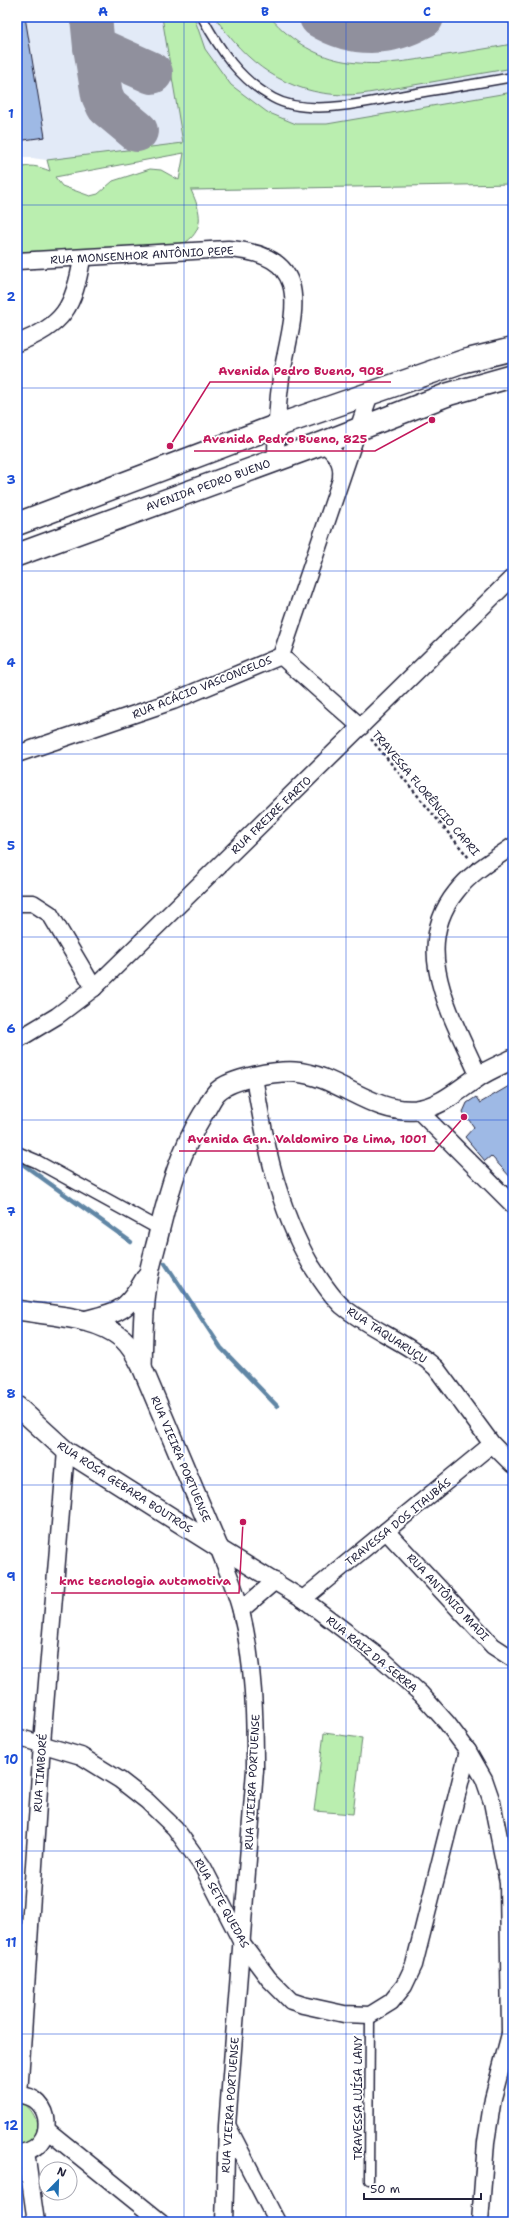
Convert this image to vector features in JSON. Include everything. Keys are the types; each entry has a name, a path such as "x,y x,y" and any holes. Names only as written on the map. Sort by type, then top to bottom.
{"main road":[{"path":"17,524 276,426 464,361 513,349"},
{"name":"AVENIDA PEDRO BUENO","path":"17,555 358,430 449,394 513,376"}],"street":[{"name":"RUA MONSENHOR ANTÔNIO PEPE","path":"17,261 82,259 124,254 228,249 252,251 281,267 291,283 295,302 282,377 276,426 276,460"},
{"path":"17,343 34,336 57,321 69,305 77,289 82,259"},
{"name":"RUA ACÁCIO VASCONCELOS","path":"17,754 173,701 281,656 370,394"},
{"name":"RUA ACÁCIO VASCONCELOS","path":"323,443 337,456 341,467 341,481"},
{"name":"RUA FREIRE FARTO","path":"17,1040 57,1016 94,988 513,577"},
{"path":"281,656 361,727"},
{"path":"479,1076 439,984 435,957 436,932 443,910 456,891 479,869 513,846"},
{"path":"17,903 33,903 50,914 94,988"},
{"path":"142,1367 143,1320 149,1273 179,1160 192,1133 218,1091 233,1083 254,1077 275,1073 301,1074 319,1077 380,1105 402,1110 418,1110 447,1099 479,1076 513,1059"},
{"name":"RUA TAQUARUÇU","path":"254,1077 266,1148 282,1204 302,1250 321,1281 342,1305 431,1364 492,1444 513,1465"},
{"path":"418,1110 513,1204"},
{"path":"17,1154 36,1161 160,1229"},
{"path":"17,1310 84,1321 113,1314 123,1309 135,1297 149,1273"},
{"name":"RUA VIEIRA PORTUENSE","path":"84,1321 112,1331 124,1340 133,1351 142,1367 218,1547 241,1610 252,1671 255,1716 255,1770 227,2126 224,2222"},
{"name":"RUA ROSA GEBARA BOUTROS","path":"17,1406 66,1451 218,1547"},
{"name":"TRAVESSA DOS ITAUBÁS","path":"303,1599 492,1444"},
{"name":"RUA TIMBORÉ","path":"18,2095 42,1743 66,1451"},
{"path":"186,1528 200,1504"},
{"name":"RUA ANTÔNIO MADI","path":"386,1531 493,1646 513,1659"},
{"name":"RUA RAIZ DA SERRA","path":"218,1547 303,1599 382,1659 421,1694 447,1723 468,1751 484,1779 492,1802 510,1884 512,2040 493,2098 486,2142 480,2222"},
{"path":"241,1610 275,1581"},
{"name":"RUA SETE QUEDAS","path":"17,1737 42,1743 81,1756 120,1780 147,1801 175,1828 203,1866 242,1943 270,1979 291,2000 303,2006 344,2014 370,2015"},
{"path":"370,2015 391,2002 404,1986 414,1965 468,1751"},
{"path":"18,2095 32,2098 41,2106 47,2117 47,2130 43,2140 36,2148 21,2153 36,2222"},
{"path":"227,2126 277,2222"},
{"path":"47,2130 161,2222"}],"lane":[{"path":"202,17 216,44 238,72 274,98 306,107 336,107 513,77"},
{"name":"TRAVESSA LUÍSA LANY","path":"369,2180 370,2015"}],"path":[{"name":"TRAVESSA FLORÊNCIO CAPRI","path":"361,727 479,869"}],"shaded area":[{"path":"17,17 513,17 513,184 178,191 184,153 52,177 47,160 17,156"}],"green space":[{"path":"162,17 194,17 205,49 231,85 267,112 296,124 327,124 513,92 513,184 191,190 199,213 198,227 190,239 182,245 17,255 17,169 26,166 34,166 50,171 47,160 183,143","holes":["184,153 179,180 161,170 150,169 113,181 98,194 90,196 62,186 55,177"]},
{"path":"215,17 270,17 288,35 307,48 326,56 345,61 366,63 409,61 512,44 513,68 360,94 345,95 324,93 304,89 286,82 254,62 227,34"},
{"path":"324,1733 362,1738 353,1814 314,1811"},
{"path":"17,2100 28,2107 32,2112 37,2125 37,2131 28,2143 17,2147"}],"building":[{"path":"17,17 25,17 45,137 17,141"},
{"path":"509,1086 513,1094 513,1180 491,1156 485,1161 465,1137 474,1127 463,1112 467,1103 476,1097 480,1103"}],"waterway":[{"path":"17,1160 131,1242"},
{"path":"165,1263 221,1348 277,1406"}],"taxiway":[{"path":"91,17 94,47 152,73"},
{"path":"320,17 345,28 371,32 397,28 410,24 423,17"},
{"path":"94,47 102,95 107,106 137,131"}],"place":[{"name":"Avenida Pedro Bueno, 825","path":"432,420"},
{"name":"Avenida Pedro Bueno, 908","path":"170,446"},
{"name":"Avenida Gen. Valdomiro De Lima, 1001","path":"464,1117"},
{"name":"kmc tecnologia automotiva","path":"243,1522"}]}
